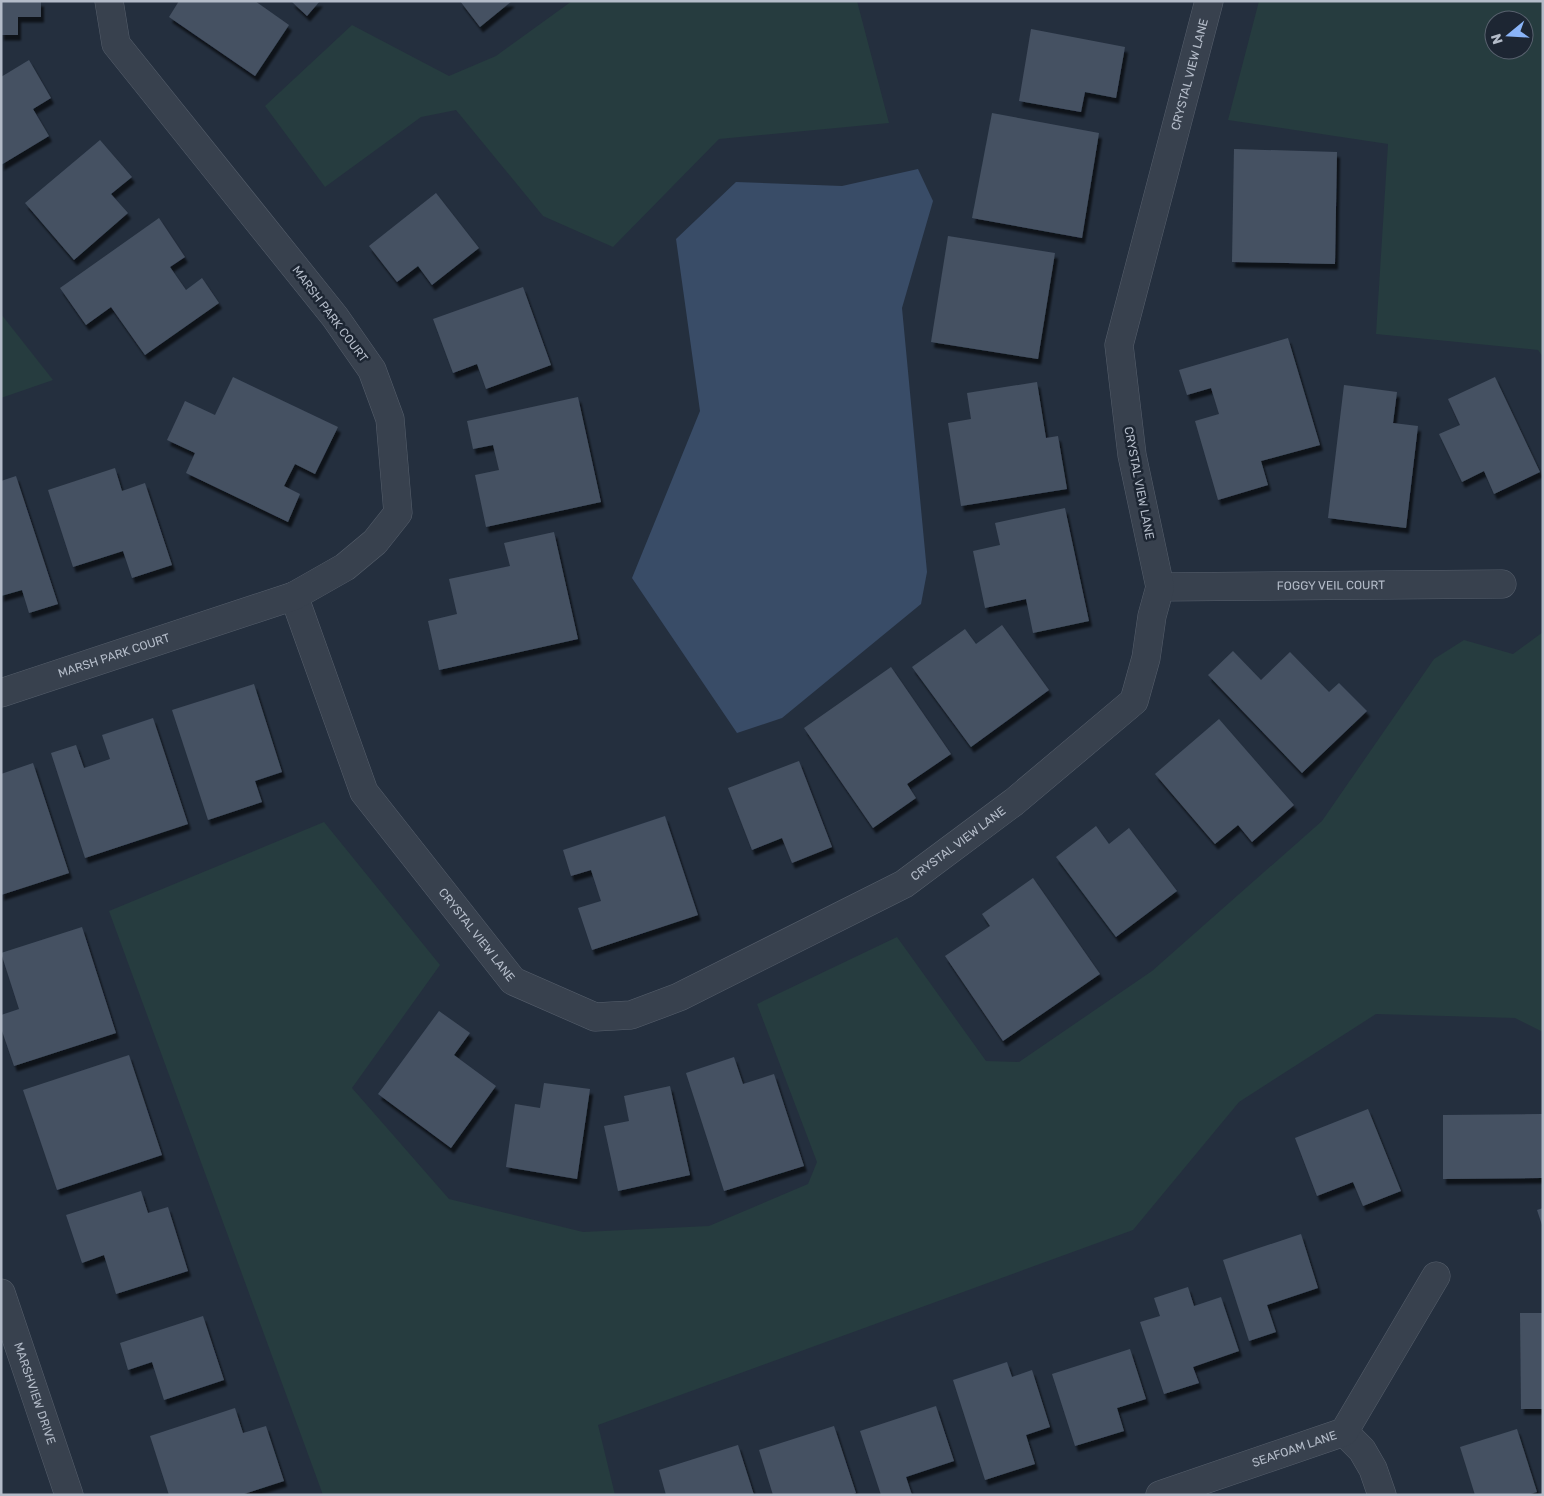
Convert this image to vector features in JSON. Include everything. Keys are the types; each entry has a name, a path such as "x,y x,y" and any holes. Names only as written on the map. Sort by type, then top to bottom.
{"street":[{"name":"MARSH PARK COURT","path":"1,693 294,596 345,567 375,542 398,513 390,419 372,370 335,317 116,44 109,1"},
{"name":"CRYSTAL VIEW LANE","path":"294,596 364,792 513,981 595,1017 631,1015 679,997 904,884 1014,802 1134,701 1146,658 1152,616 1160,587 1132,455 1119,345 1208,1"},
{"name":"FOGGY VEIL COURT","path":"1160,587 1502,584"},
{"name":"SEAFOAM LANE","path":"1160,1495 1344,1432 1436,1276"},
{"name":"MARSHVIEW DRIVE","path":"1,1293 69,1495"},
{"path":"1344,1432 1362,1450 1373,1469 1382,1495"}],"green space":[{"path":"572,1 857,1 889,123 719,139 613,247 543,216 456,110 421,117 325,187 265,106 352,25 449,76 496,56"},
{"path":"1259,1 1543,1 1543,357 1538,350 1376,334 1388,144 1228,120"},
{"path":"1,314 53,380 1,398"},
{"path":"1543,632 1543,1032 1515,1018 1376,1014 1239,1102 1133,1230 598,1425 615,1495 323,1495 109,911 324,822 440,965 352,1088 449,1199 583,1232 709,1226 808,1184 817,1162 757,1004 897,937 986,1061 1019,1062 1152,971 1322,821 1434,659 1464,640 1513,654"}],"water":[{"path":"918,169 933,201 902,308 927,572 921,604 782,718 737,733 632,578 700,411 676,239 736,182 842,186"}],"building":[{"path":"1,1 41,1 41,17 18,17 18,35 1,35"},
{"path":"179,1 255,1 289,25 255,76 169,17"},
{"path":"291,1 320,1 307,16"},
{"path":"460,1 512,1 480,27"},
{"path":"1031,29 1125,47 1116,98 1085,92 1081,112 1019,101"},
{"path":"29,60 51,98 33,109 49,136 1,165 1,77"},
{"path":"992,113 1099,133 1082,238 972,218"},
{"path":"100,140 132,177 111,194 128,213 74,260 25,203"},
{"path":"1234,149 1337,152 1335,264 1232,262"},
{"path":"436,193 479,248 432,285 418,266 397,282 369,246"},
{"path":"159,218 185,257 170,267 186,290 202,278 219,303 145,355 111,307 86,325 60,288"},
{"path":"948,236 1055,253 1038,359 931,342"},
{"path":"523,287 551,365 486,389 477,364 453,373 433,319"},
{"path":"1288,338 1320,445 1261,461 1268,485 1218,500 1195,421 1219,414 1211,388 1187,395 1179,370"},
{"path":"233,377 338,427 315,474 295,464 284,486 300,494 288,522 186,473 195,453 167,440 185,401 215,415"},
{"path":"1495,377 1540,472 1494,494 1484,471 1462,482 1439,434 1460,425 1448,399"},
{"path":"1037,382 1046,438 1058,436 1067,489 961,506 948,423 971,419 967,393"},
{"path":"1344,385 1397,392 1393,423 1418,426 1406,528 1328,518"},
{"path":"578,397 601,502 486,527 475,475 499,470 493,445 473,449 467,421"},
{"path":"115,468 122,491 145,483 172,565 132,578 123,551 73,567 48,490"},
{"path":"16,476 58,604 29,613 22,590 1,596 1,481"},
{"path":"1065,508 1089,621 1033,633 1026,599 985,608 973,551 1000,545 995,523"},
{"path":"554,532 578,639 439,670 428,621 457,614 449,579 510,566 504,543"},
{"path":"1002,625 1049,690 971,747 912,667 965,629 976,644"},
{"path":"1233,651 1261,680 1290,652 1329,692 1339,683 1367,711 1302,773 1208,675"},
{"path":"891,667 951,754 907,784 916,798 873,828 804,728"},
{"path":"254,684 282,772 255,781 262,802 208,820 172,710"},
{"path":"153,718 188,824 85,858 51,753 76,745 84,768 110,759 102,735"},
{"path":"1219,719 1294,805 1252,842 1238,825 1215,844 1155,774"},
{"path":"799,761 832,847 792,863 782,838 752,850 728,788"},
{"path":"33,763 69,873 1,895 1,774"},
{"path":"665,816 698,915 592,950 578,908 601,901 591,870 571,876 563,850"},
{"path":"1096,826 1109,844 1129,828 1177,891 1116,937 1056,857"},
{"path":"1033,878 1100,974 1003,1041 945,956 990,926 982,914"},
{"path":"82,927 116,1033 14,1066 1,1028 1,1015 19,1009 1,953"},
{"path":"439,1011 470,1033 454,1055 496,1086 451,1148 378,1094"},
{"path":"129,1055 162,1155 57,1190 23,1090"},
{"path":"734,1057 743,1084 774,1074 804,1166 724,1191 686,1073"},
{"path":"544,1083 590,1089 577,1179 506,1167 515,1104 540,1108"},
{"path":"670,1086 690,1175 618,1191 604,1126 629,1121 624,1096"},
{"path":"1368,1109 1401,1191 1363,1206 1353,1182 1317,1196 1295,1138"},
{"path":"1542,1114 1542,1178 1443,1179 1443,1115"},
{"path":"141,1191 148,1213 168,1207 188,1271 116,1294 104,1255 82,1263 66,1215"},
{"path":"1543,1208 1543,1225 1542,1225 1537,1210"},
{"path":"1301,1234 1318,1288 1267,1305 1276,1332 1249,1341 1223,1260"},
{"path":"1188,1287 1194,1306 1221,1297 1239,1351 1193,1367 1199,1383 1164,1394 1140,1322 1160,1316 1154,1298"},
{"path":"1520,1313 1543,1313 1543,1409 1521,1409"},
{"path":"203,1316 224,1380 164,1400 152,1362 128,1370 120,1343"},
{"path":"1130,1349 1146,1399 1117,1408 1124,1431 1075,1446 1052,1374"},
{"path":"1007,1362 1012,1377 1032,1370 1050,1427 1026,1435 1035,1464 985,1480 953,1380"},
{"path":"936,1406 954,1461 906,1477 912,1495 881,1495 860,1431"},
{"path":"235,1408 243,1433 266,1426 284,1481 241,1495 169,1495 150,1436"},
{"path":"834,1426 856,1493 851,1495 773,1495 759,1450"},
{"path":"1517,1429 1537,1492 1527,1495 1475,1495 1460,1447"},
{"path":"738,1445 754,1495 666,1495 659,1470"}]}
